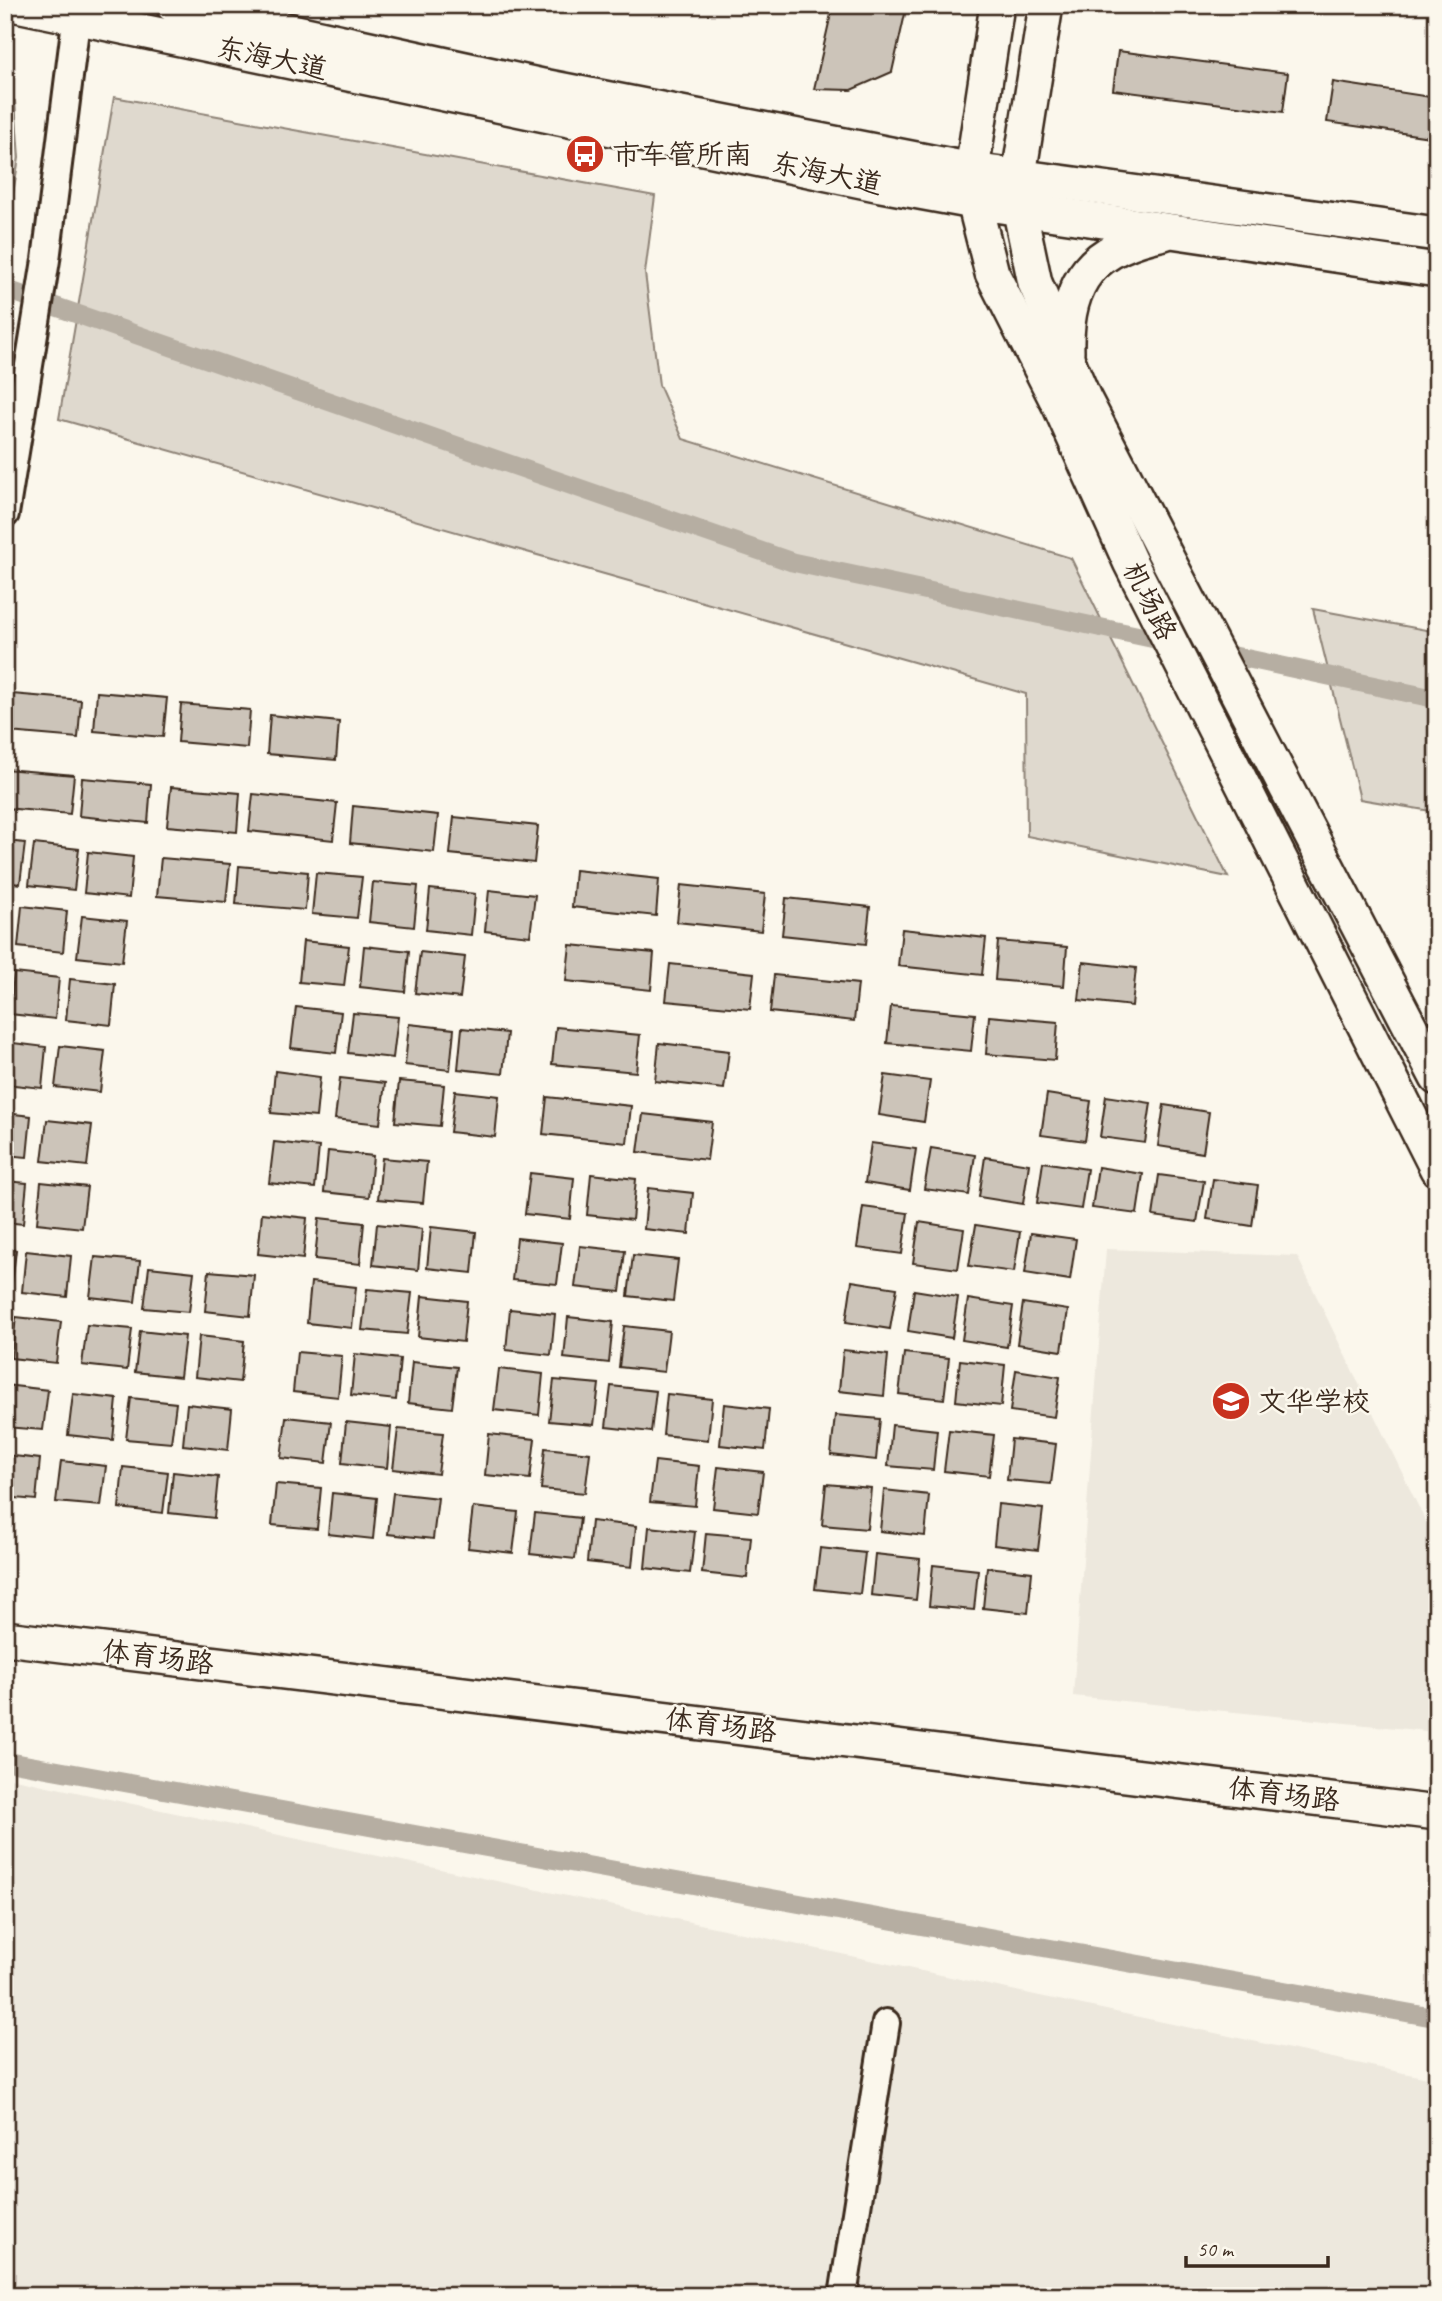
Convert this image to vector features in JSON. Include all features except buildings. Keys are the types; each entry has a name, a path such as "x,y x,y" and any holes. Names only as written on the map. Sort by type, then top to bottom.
{"main road":[{"name":"东海大道","path":"17,5 69,11 550,117 881,185 973,186 1437,234"},
{"name":"东海大道","path":"173,5 543,86 973,186"},
{"name":"机场路","path":"997,5 973,186 992,273 1060,407 1130,562 1437,1169"},
{"name":"机场路","path":"1046,5 1019,191 1035,283 1084,398 1437,1078"},
{"name":"东海大道","path":"1019,191 1178,231 1437,270"},
{"path":"1067,358 1066,327 1072,300 1084,273 1112,249 1146,237 1178,231"},
{"name":"体育场路","path":"5,1638 1437,1813"}],"street":[{"path":"5,514 46,260 69,11"},
{"path":"843,2296 886,2023"}],"shaded area":[{"path":"5,97 15,101 19,158 5,241"},
{"path":"114,97 655,196 645,273 659,385 683,439 1071,558 1228,877 1027,836 1026,694 59,419"},
{"path":"1313,609 1437,632 1437,812 1360,799"},
{"name":"文华学校","path":"1106,1249 1297,1256 1437,1545 1437,1732 1073,1696"},
{"path":"5,1777 1437,2080 1437,2296 5,2296"}],"waterway":[{"path":"5,289 792,562 1437,699"},
{"path":"5,1761 1437,2018"}],"place":[{"name":"市车管所南","path":"585,154"},
{"name":"文华学校","path":"1231,1401"}]}
